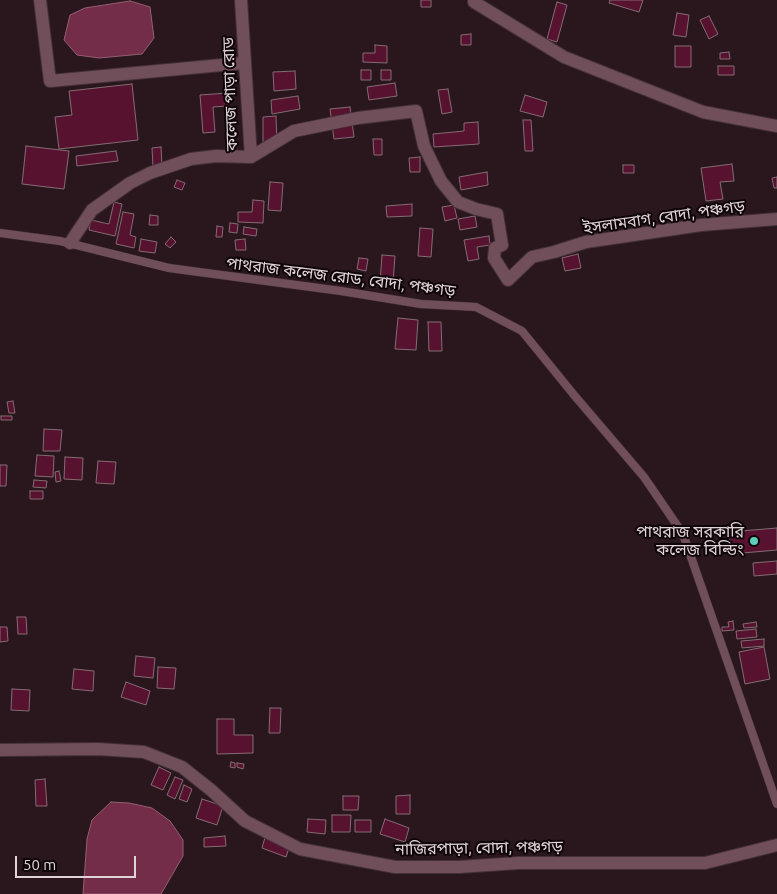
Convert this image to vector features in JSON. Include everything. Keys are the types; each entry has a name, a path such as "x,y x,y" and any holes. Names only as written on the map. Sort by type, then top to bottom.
{"street":[{"name":"কলেজ পাড়া রোড","path":"40,0 50,81 243,63"},
{"name":"কলেজ পাড়া রোড","path":"70,243 92,210 130,182 191,159 216,156 251,157 241,0"},
{"path":"474,0 474,2 564,57 703,112 777,126"},
{"name":"ইসলামবাগ, বোদা, পঞ্চগড়","path":"251,157 294,131 358,118 416,110 424,146 441,180 458,202 476,209 498,214 502,245 495,248 494,258 508,280 532,257 586,242 701,226 777,219"},
{"name":"নাজিরপাড়া, বোদা, পঞ্চগড়","path":"0,750 98,749 144,752 182,767 245,821 300,849 395,867 459,867 518,863 705,863 777,845"}],"lane":[{"name":"পাথরাজ কলেজ রোড, বোদা, পঞ্চগড়","path":"0,233 70,243 169,268 341,291 421,304 476,306 522,331 644,477 683,534 777,804"}],"shaded area":[{"path":"130,1 150,7 154,38 142,54 99,58 77,55 64,40 70,15 85,8"},
{"path":"111,802 129,803 152,808 170,821 183,840 183,856 161,894 83,894 87,839 92,820"}],"building":[{"path":"421,0 431,0 431,7 421,7"},
{"path":"610,0 643,0 639,12 609,3"},
{"path":"557,2 567,5 557,42 547,39"},
{"path":"677,13 689,15 686,37 673,35"},
{"path":"709,16 718,34 709,39 700,20"},
{"path":"471,34 471,45 461,45 461,35"},
{"path":"375,45 387,46 387,63 363,62 363,53 375,53"},
{"path":"675,46 691,46 691,67 675,67"},
{"path":"729,52 730,59 720,59 720,53"},
{"path":"718,66 734,66 734,75 718,75"},
{"path":"361,70 371,70 371,80 361,80"},
{"path":"381,70 391,70 391,80 381,80"},
{"path":"295,71 296,89 274,91 273,72"},
{"path":"395,83 397,96 369,100 367,87"},
{"path":"132,84 138,140 59,149 55,117 72,115 69,91"},
{"path":"448,89 452,112 442,114 438,90"},
{"path":"228,93 228,106 213,107 215,132 203,133 200,95"},
{"path":"525,95 547,102 543,117 520,111"},
{"path":"298,96 300,109 272,114 271,100"},
{"path":"350,107 354,137 334,139 330,109"},
{"path":"276,116 277,144 263,144 263,117"},
{"path":"523,120 531,120 533,151 525,151"},
{"path":"478,122 479,144 434,147 433,134 464,131 464,123"},
{"path":"373,139 382,139 382,155 374,155"},
{"path":"26,146 69,151 64,189 22,184"},
{"path":"161,147 162,166 153,167 152,148"},
{"path":"116,151 118,161 77,166 76,156"},
{"path":"420,157 420,172 410,172 409,158"},
{"path":"732,164 734,181 720,182 723,199 706,201 701,168"},
{"path":"623,165 634,165 634,173 623,173"},
{"path":"487,172 488,185 461,190 459,177"},
{"path":"777,177 777,188 774,188 772,178"},
{"path":"177,180 185,183 182,190 174,187"},
{"path":"270,182 283,183 281,211 268,210"},
{"path":"253,200 264,201 263,223 238,222 238,212 252,212"},
{"path":"114,202 122,204 115,236 89,230 91,220 109,224"},
{"path":"412,204 412,216 387,217 386,206"},
{"path":"454,205 457,218 445,221 442,207"},
{"path":"123,212 134,214 130,235 136,237 134,248 116,244"},
{"path":"150,215 158,216 158,225 149,225"},
{"path":"475,216 477,227 460,230 458,219"},
{"path":"230,223 238,224 237,233 229,232"},
{"path":"217,226 223,227 222,237 216,237"},
{"path":"244,227 257,229 256,236 243,234"},
{"path":"420,228 433,229 431,257 418,256"},
{"path":"489,236 490,245 477,247 479,259 468,261 464,240"},
{"path":"171,237 176,242 170,248 165,244"},
{"path":"141,239 157,242 155,253 139,251"},
{"path":"245,239 246,250 236,250 235,240"},
{"path":"578,254 581,268 565,271 562,258"},
{"path":"382,255 395,256 393,283 380,283"},
{"path":"359,258 368,259 366,271 357,269"},
{"path":"398,318 418,320 416,350 395,349"},
{"path":"428,322 441,322 442,351 429,351"},
{"path":"13,401 15,413 9,413 7,402"},
{"path":"1,416 12,416 12,420 1,420"},
{"path":"44,429 62,430 60,451 43,451"},
{"path":"37,455 54,456 53,477 35,476"},
{"path":"65,457 83,458 82,480 64,479"},
{"path":"98,461 116,462 114,484 96,483"},
{"path":"0,465 7,465 6,486 0,486"},
{"path":"59,471 61,481 56,482 55,472"},
{"path":"34,480 47,481 46,488 33,487"},
{"path":"30,491 43,491 43,499 30,499"},
{"name":"পাথরাজ সরকারি কলেজ বিল্ডিং","path":"777,528 777,550 731,554 729,532"},
{"path":"777,561 777,574 754,576 753,563"},
{"path":"17,617 26,617 27,634 18,634"},
{"path":"733,621 734,630 722,631 722,627 729,627 728,622"},
{"path":"756,622 757,627 744,628 743,624"},
{"path":"0,627 7,627 8,641 0,642"},
{"path":"756,629 757,637 737,639 736,631"},
{"path":"764,639 764,646 742,648 741,641"},
{"path":"764,647 770,679 745,684 739,652"},
{"path":"136,656 155,658 153,678 134,676"},
{"path":"158,667 176,668 174,689 157,688"},
{"path":"74,669 94,671 93,691 72,689"},
{"path":"126,682 150,691 146,705 121,697"},
{"path":"12,689 30,690 29,711 11,710"},
{"path":"270,708 281,708 280,733 269,733"},
{"path":"217,719 234,719 234,735 253,735 253,753 217,754"},
{"path":"231,762 235,763 235,768 230,767"},
{"path":"237,763 244,764 243,769 237,767"},
{"path":"159,767 171,773 163,790 151,785"},
{"path":"175,777 183,780 175,799 167,795"},
{"path":"45,779 47,806 36,806 35,780"},
{"path":"184,785 192,789 187,802 179,799"},
{"path":"410,795 410,814 396,814 396,796"},
{"path":"343,796 359,796 358,810 343,810"},
{"path":"202,799 223,806 217,825 196,818"},
{"path":"332,815 351,815 350,832 332,832"},
{"path":"308,819 326,820 325,834 307,832"},
{"path":"385,819 409,828 405,842 380,834"},
{"path":"355,820 371,820 371,832 355,832"},
{"path":"266,834 291,842 286,857 262,848"},
{"path":"225,836 226,846 204,847 204,838"}],"place":[{"name":"পাথরাজ সরকারি কলেজ বিল্ডিং","path":"754,541"}]}
